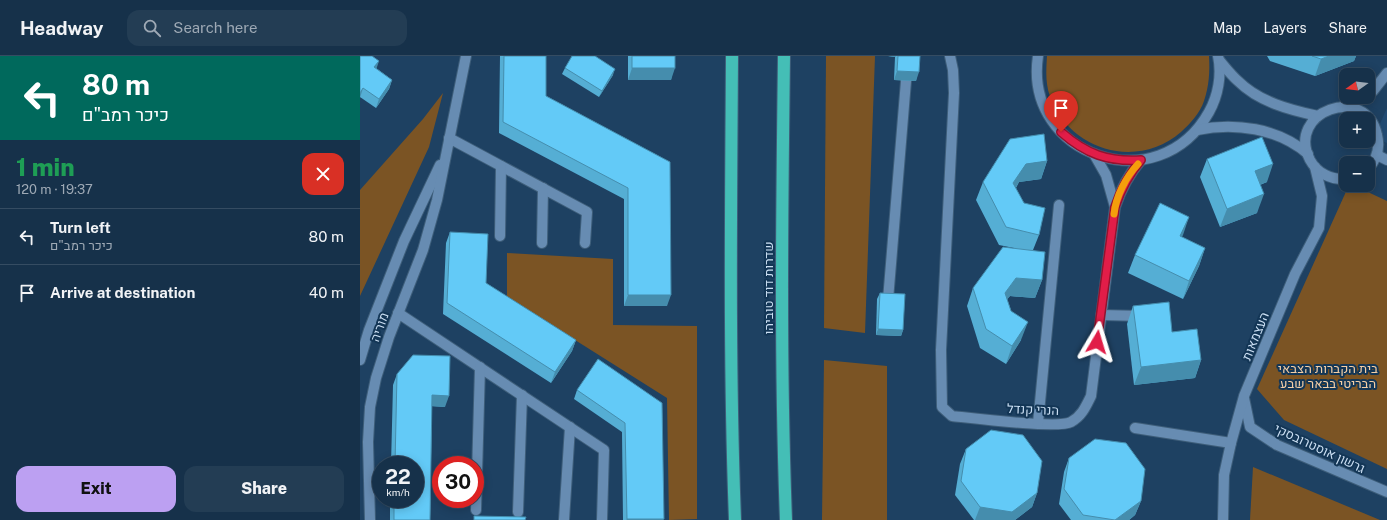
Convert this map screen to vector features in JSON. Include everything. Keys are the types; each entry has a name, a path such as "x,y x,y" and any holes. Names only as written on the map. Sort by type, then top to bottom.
{"highway":[{"path":"732,56 730,272 732,453 735,520"},
{"name":"שדרות דוד טוביהו","path":"784,56 781,264 786,520"}],"street":[{"name":"מוריה","path":"370,520 368,442 365,406 389,337 423,250 437,200 466,56"},
{"name":"הנרי קנדל","path":"950,56 953,70 954,93 941,350 942,408 952,416 1052,424 1070,423 1083,412 1091,396 1115,207 1121,189 1134,168 1141,160"},
{"path":"1038,56 1037,78 1044,107 1061,132 1072,142 1094,154 1112,160 1126,161 1141,160 1168,152 1180,145 1197,130 1211,108 1215,96 1218,85 1218,58"},
{"path":"1218,58 1238,82 1252,92 1287,109 1318,116"},
{"path":"1375,88 1387,73"},
{"path":"888,300 906,81"},
{"path":"1342,107 1348,104"},
{"path":"1308,154 1306,148 1307,134 1312,122 1318,116 1330,109 1342,107 1359,111 1370,119 1374,125 1378,140 1377,155 1375,158"},
{"path":"1197,130 1222,126 1236,126 1257,130 1276,135 1300,147 1308,154"},
{"path":"449,138 587,212 585,243"},
{"name":"מוריה","path":"360,360 369,330 404,242 447,148"},
{"name":"הנרי קנדל","path":"1094,154 1106,175 1115,207"},
{"name":"העצמאות","path":"1224,520 1224,475 1244,396 1294,274 1319,228 1322,196 1315,167 1308,154"},
{"path":"1377,155 1387,160"},
{"path":"500,236 501,166"},
{"path":"1315,167 1321,172 1334,178 1339,178"},
{"path":"542,243 543,188"},
{"path":"1038,423 1059,205"},
{"path":"398,313 604,450 602,520"},
{"path":"1101,315 1156,317"},
{"path":"476,510 480,367"},
{"path":"518,512 522,395"},
{"name":"גרשון אוסטרובסקי","path":"1244,396 1250,426 1265,437 1277,445 1387,492"},
{"path":"564,520 570,427"},
{"path":"1134,428 1231,443"}],"shaded area":[{"path":"1387,108 1387,143 1382,141 1379,126"}],"green space":[{"path":"826,56 875,56 865,333 824,328"},
{"path":"1047,56 1209,56 1207,90 1200,110 1194,118 1181,132 1164,143 1146,150 1127,152 1109,150 1091,143 1075,133 1062,118 1052,101 1048,90 1046,73"},
{"path":"443,93 429,147 360,296 360,190 423,119"},
{"name":"בית הקברות הצבאי הבריטי בבאר שבע","path":"1346,192 1368,192 1387,201 1387,469 1284,420 1257,389"},
{"path":"507,253 613,259 613,325 697,326 697,519 669,520 667,398 507,297"},
{"path":"824,360 887,366 887,520 822,520"},
{"path":"1253,467 1380,520 1250,520"}],"building":[{"path":"360,56 372,56 379,61 374,67 392,80 379,99 363,88 360,93"},
{"path":"504,56 546,56 546,96 670,162 671,295 628,295 628,188 503,122"},
{"path":"572,56 595,56 615,69 602,91 565,68"},
{"path":"632,56 675,56 675,68 632,68"},
{"path":"898,56 920,56 919,72 897,71"},
{"path":"1312,56 1329,56 1321,59"},
{"path":"1044,134 1047,161 1026,164 1013,183 1024,203 1045,208 1039,235 1006,227 983,182 1010,139"},
{"path":"1262,137 1273,164 1255,171 1264,194 1227,209 1207,159"},
{"path":"1160,203 1189,217 1180,236 1205,248 1189,281 1135,255"},
{"path":"450,232 488,234 486,283 576,340 555,372 447,303"},
{"path":"1003,247 1045,252 1042,280 1016,278 1005,293 1011,311 1028,322 1012,346 986,329 973,288"},
{"path":"880,293 905,294 903,330 878,329"},
{"path":"1169,302 1172,332 1197,329 1201,360 1141,367 1133,306"},
{"path":"413,355 450,356 449,396 432,395 430,520 394,520 394,508 424,508 424,456 395,456 397,374"},
{"path":"598,359 662,403 664,519 627,519 625,423 577,390"},
{"path":"991,430 1023,435 1042,461 1037,493 1012,512 980,507 961,481 966,449"},
{"path":"1095,439 1126,443 1145,469 1141,501 1115,520 1083,515 1064,489 1069,458"},
{"path":"474,516 526,517 525,520 474,520"}],"slow traffic":[{"path":"1114,214 1121,189 1138,164"}],"route":[{"path":"1061,132 1084,150 1094,154 1112,160 1141,160 1134,168 1121,189 1115,207 1097,342"}]}
